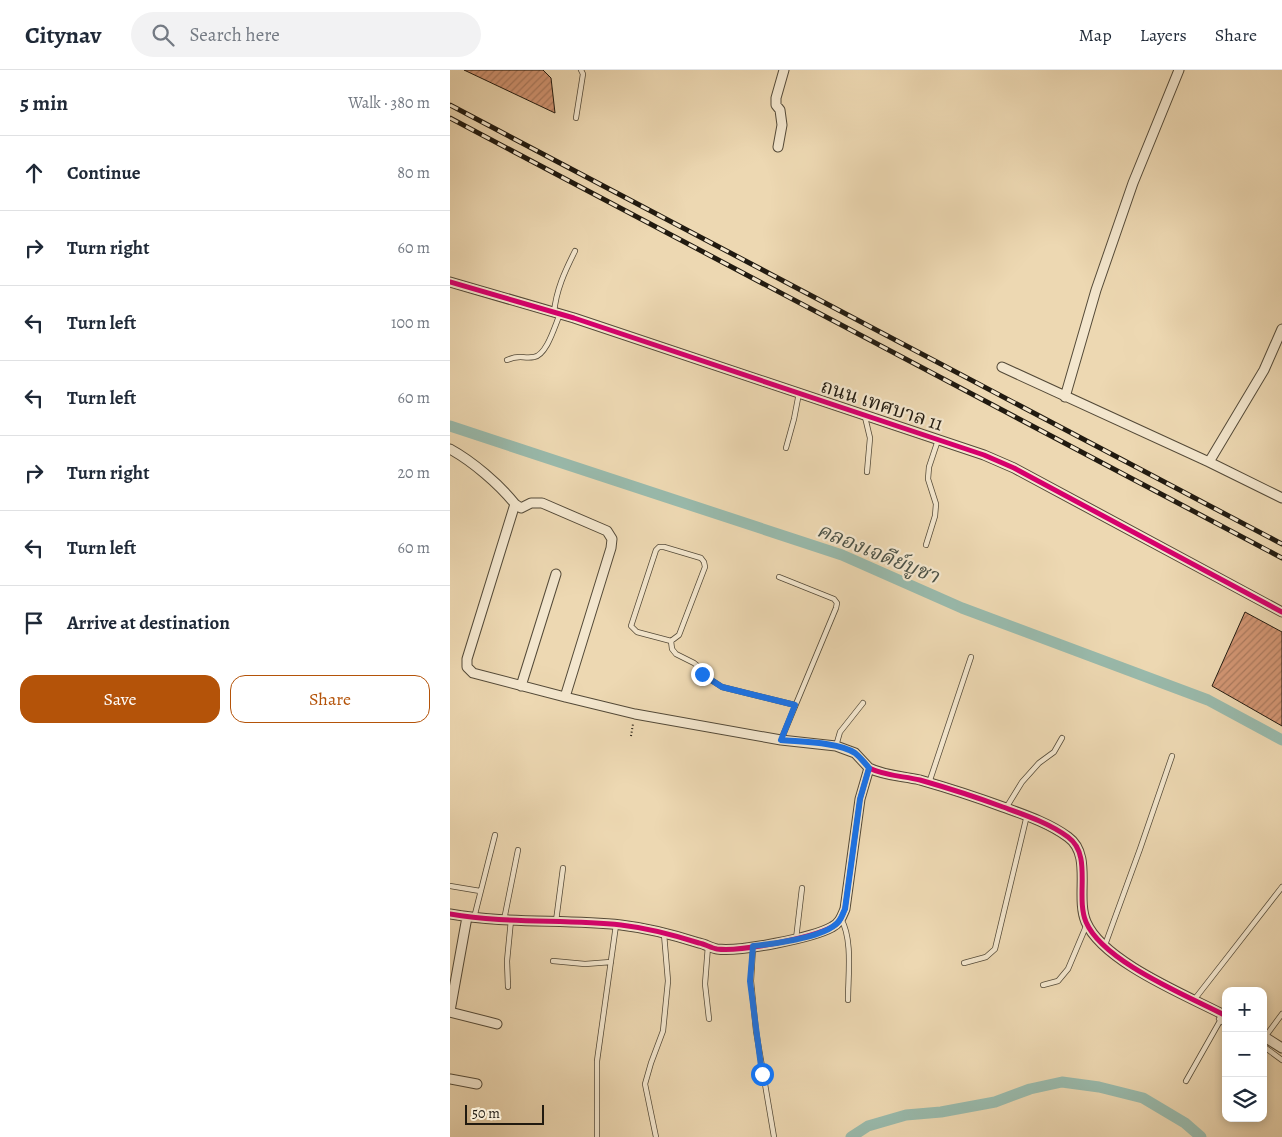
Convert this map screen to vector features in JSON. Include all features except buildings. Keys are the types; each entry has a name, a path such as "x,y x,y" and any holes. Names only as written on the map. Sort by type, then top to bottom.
{"street":[{"path":"778,147 782,125 780,110 776,105 776,98 784,70"},
{"path":"1065,397 1096,290 1133,183 1179,70"},
{"name":"ถนน เทศบาล 11","path":"450,282 557,313 984,455 1014,468 1282,612"},
{"path":"1209,462 1264,370 1282,329"},
{"path":"1002,367 1209,462 1282,498"},
{"path":"450,449 461,455 484,474 521,508 531,503 542,503 607,531 612,539 611,548 565,698"},
{"path":"515,504 467,659 467,667 473,673 565,698 635,714 781,740 836,746 855,754 869,768 880,774 901,775 960,791 1027,815 1069,838 1078,848 1082,861 1081,904 1087,924 1104,946 1141,973 1221,1016"},
{"path":"521,686 556,574"},
{"path":"450,914 508,920 616,925 664,934 716,949 780,943 822,932 834,926 841,919 845,909 860,799 869,768"},
{"path":"470,917 450,1012 497,1024"},
{"path":"1267,1041 1282,1048"},
{"path":"450,1079 477,1084"}],"lane":[{"path":"576,118 583,74 581,70"},
{"path":"507,360 515,356 532,358 538,356 546,348 557,313 555,300 575,251"},
{"path":"786,448 799,393"},
{"path":"865,415 870,438 867,472"},
{"path":"926,545 935,516 936,504 928,479 938,439"},
{"path":"659,547 701,558 705,567 679,635 671,641 637,632 631,626 656,550 659,547"},
{"path":"779,577 834,599 837,603 781,740"},
{"path":"671,641 672,649 676,654 694,663 699,667 702,674 722,687 795,705"},
{"path":"929,783 971,658"},
{"path":"836,746 840,732 863,703"},
{"path":"1006,808 1022,782 1039,763 1054,752 1062,738"},
{"path":"1104,946 1172,756"},
{"path":"964,963 986,957 995,949 1027,815"},
{"path":"470,917 480,891 496,836"},
{"path":"508,987 508,920 518,850"},
{"path":"556,922 563,868"},
{"path":"450,886 480,891"},
{"path":"1194,1000 1282,887"},
{"path":"796,939 802,888"},
{"path":"841,919 846,928 848,950 848,1000"},
{"path":"1043,985 1058,981 1068,969 1087,924"},
{"path":"596,1137 597,1061 616,925"},
{"path":"656,1137 645,1084 663,1031 668,982 664,934"},
{"path":"708,946 706,984 709,1019"},
{"path":"753,946 750,981 756,1031 774,1137"},
{"path":"553,961 585,964 611,962"},
{"path":"1267,1036 1282,1014"},
{"path":"1186,1081 1221,1016"},
{"path":"1267,1043 1282,1060"}],"path":[{"path":"631,736 635,714"}],"waterway":[{"name":"คลองเจดีย์บูชา","path":"450,426 842,555 962,608 1208,700 1282,740"},
{"path":"851,1137 868,1126 906,1115 941,1112 995,1102 1030,1089 1062,1082 1099,1087 1143,1098 1185,1123 1201,1137"}],"railway":[{"path":"450,105 1282,544"},
{"path":"450,118 1282,558"}],"cycle path":[{"path":"450,282 574,318 984,455 1014,468 1282,612"},
{"path":"450,914 492,919 621,925 660,932 717,949 758,946 809,936 832,927 840,919 845,909 860,799 869,768 875,771 920,780 983,800 1037,820 1068,837 1076,845 1080,854 1083,912 1086,922 1095,937 1128,964 1169,988 1222,1014"}],"route":[{"path":"702,674 722,687 795,705 781,740 836,746 855,754 869,768 860,799 845,909 841,919 834,926 822,932 780,943 753,946 750,981 762,1074"}]}
